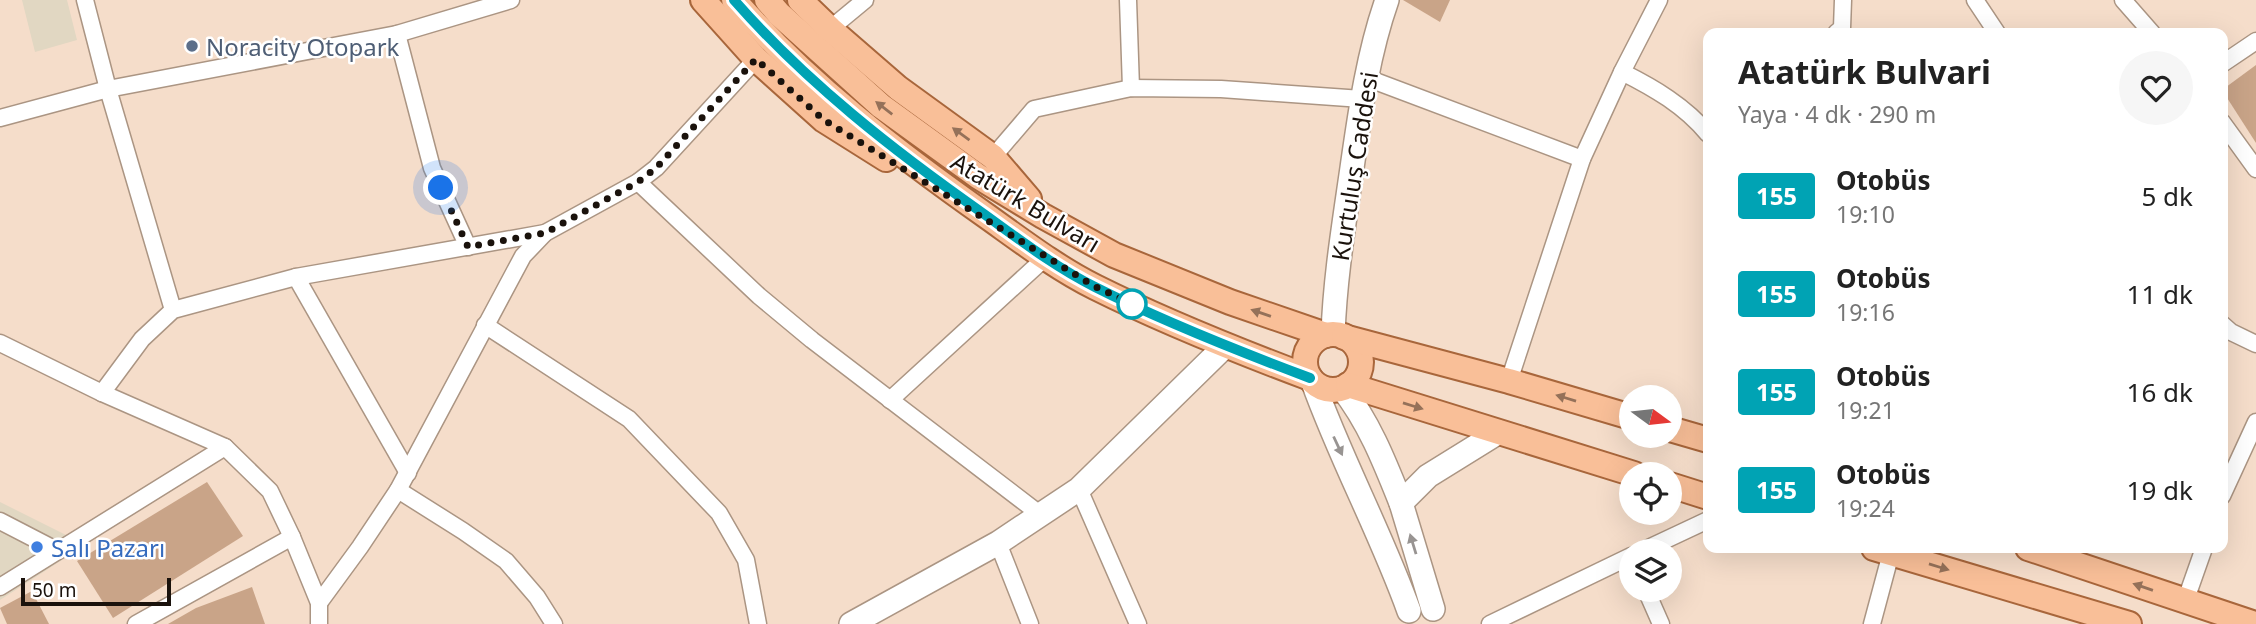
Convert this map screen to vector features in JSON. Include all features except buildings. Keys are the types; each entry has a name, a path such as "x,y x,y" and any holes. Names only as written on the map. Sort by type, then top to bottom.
{"main road":[{"path":"703,0 756,59 824,120 1045,258"},
{"name":"Atatürk Bulvarı","path":"734,0 766,37 880,138 1045,258 1094,286 1225,346 1312,380"},
{"name":"Atatürk Bulvarı","path":"767,0 881,106 979,177 1114,255 1230,302 1334,335 1619,413"},
{"path":"800,0 898,88 993,157 1043,216"},
{"path":"1345,387 1358,372 1360,364 1356,348 1334,335 1318,338 1307,352 1306,370 1312,380 1326,389 1345,387 1619,469"},
{"path":"1682,432 1703,439"},
{"path":"1682,489 1703,495"},
{"path":"1892,553 2129,624"},
{"path":"2043,553 2255,624"}],"street":[{"path":"85,0 108,89 173,310"},
{"path":"0,118 108,89 397,34 511,0"},
{"path":"830,29 865,0"},
{"path":"1128,0 1131,88"},
{"name":"Kurtuluş Caddesi","path":"1334,335 1335,285 1364,89 1379,22 1387,0"},
{"path":"1509,381 1582,159 1659,0"},
{"path":"1842,28 1843,0"},
{"path":"1975,0 1994,28"},
{"path":"2123,0 2148,28"},
{"path":"397,34 432,168 468,247"},
{"path":"2228,60 2256,41"},
{"path":"319,603 360,547 408,473 523,256 545,233 638,182 677,146 756,59"},
{"path":"1622,72 1656,89 1696,119 1703,128"},
{"path":"993,157 1034,109 1131,88 1364,89 1582,159"},
{"path":"2228,130 2256,169"},
{"path":"638,182 759,296 1041,515"},
{"path":"102,393 142,339 173,310 296,277 545,233"},
{"path":"890,400 1045,258"},
{"path":"296,277 408,473"},
{"path":"485,325 629,419 719,513 746,560 758,624"},
{"path":"2228,329 2256,344"},
{"path":"0,344 225,447 270,491 319,603 319,624"},
{"path":"863,622 998,543 1079,489 1225,346"},
{"path":"1312,380 1329,426 1373,523 1405,618 1416,607 1426,606 1438,616"},
{"path":"1345,387 1359,409 1390,474 1438,616"},
{"path":"2228,484 2256,422"},
{"path":"1401,503 1428,475 1499,432"},
{"path":"0,587 225,447"},
{"path":"1079,489 1138,624"},
{"path":"398,490 506,561 537,597 554,624"},
{"path":"0,521 58,551"},
{"path":"1668,539 1703,522"},
{"path":"136,624 292,537"},
{"path":"998,543 1030,624"},
{"path":"1872,624 1882,553"},
{"path":"2185,602 2202,553"},
{"path":"1490,624 1619,562"},
{"path":"1651,602 1661,624"}],"shaded area":[{"path":"22,0 67,0 77,40 35,52"},
{"name":"Salı Pazarı","path":"0,502 76,540 73,553 0,600"}],"bus line":[{"name":"155","path":"734,0 766,37 880,138 1045,258 1094,286 1225,346 1310,378"}],"place":[{"name":"Noracity Otopark","path":"192,46"},
{"name":"Salı Pazarı","path":"37,547"}],"route":[{"path":"441,188 468,247 545,233 638,182 656,168 756,59 824,120 1023,244 1094,286 1137,306 1132,304"}]}
